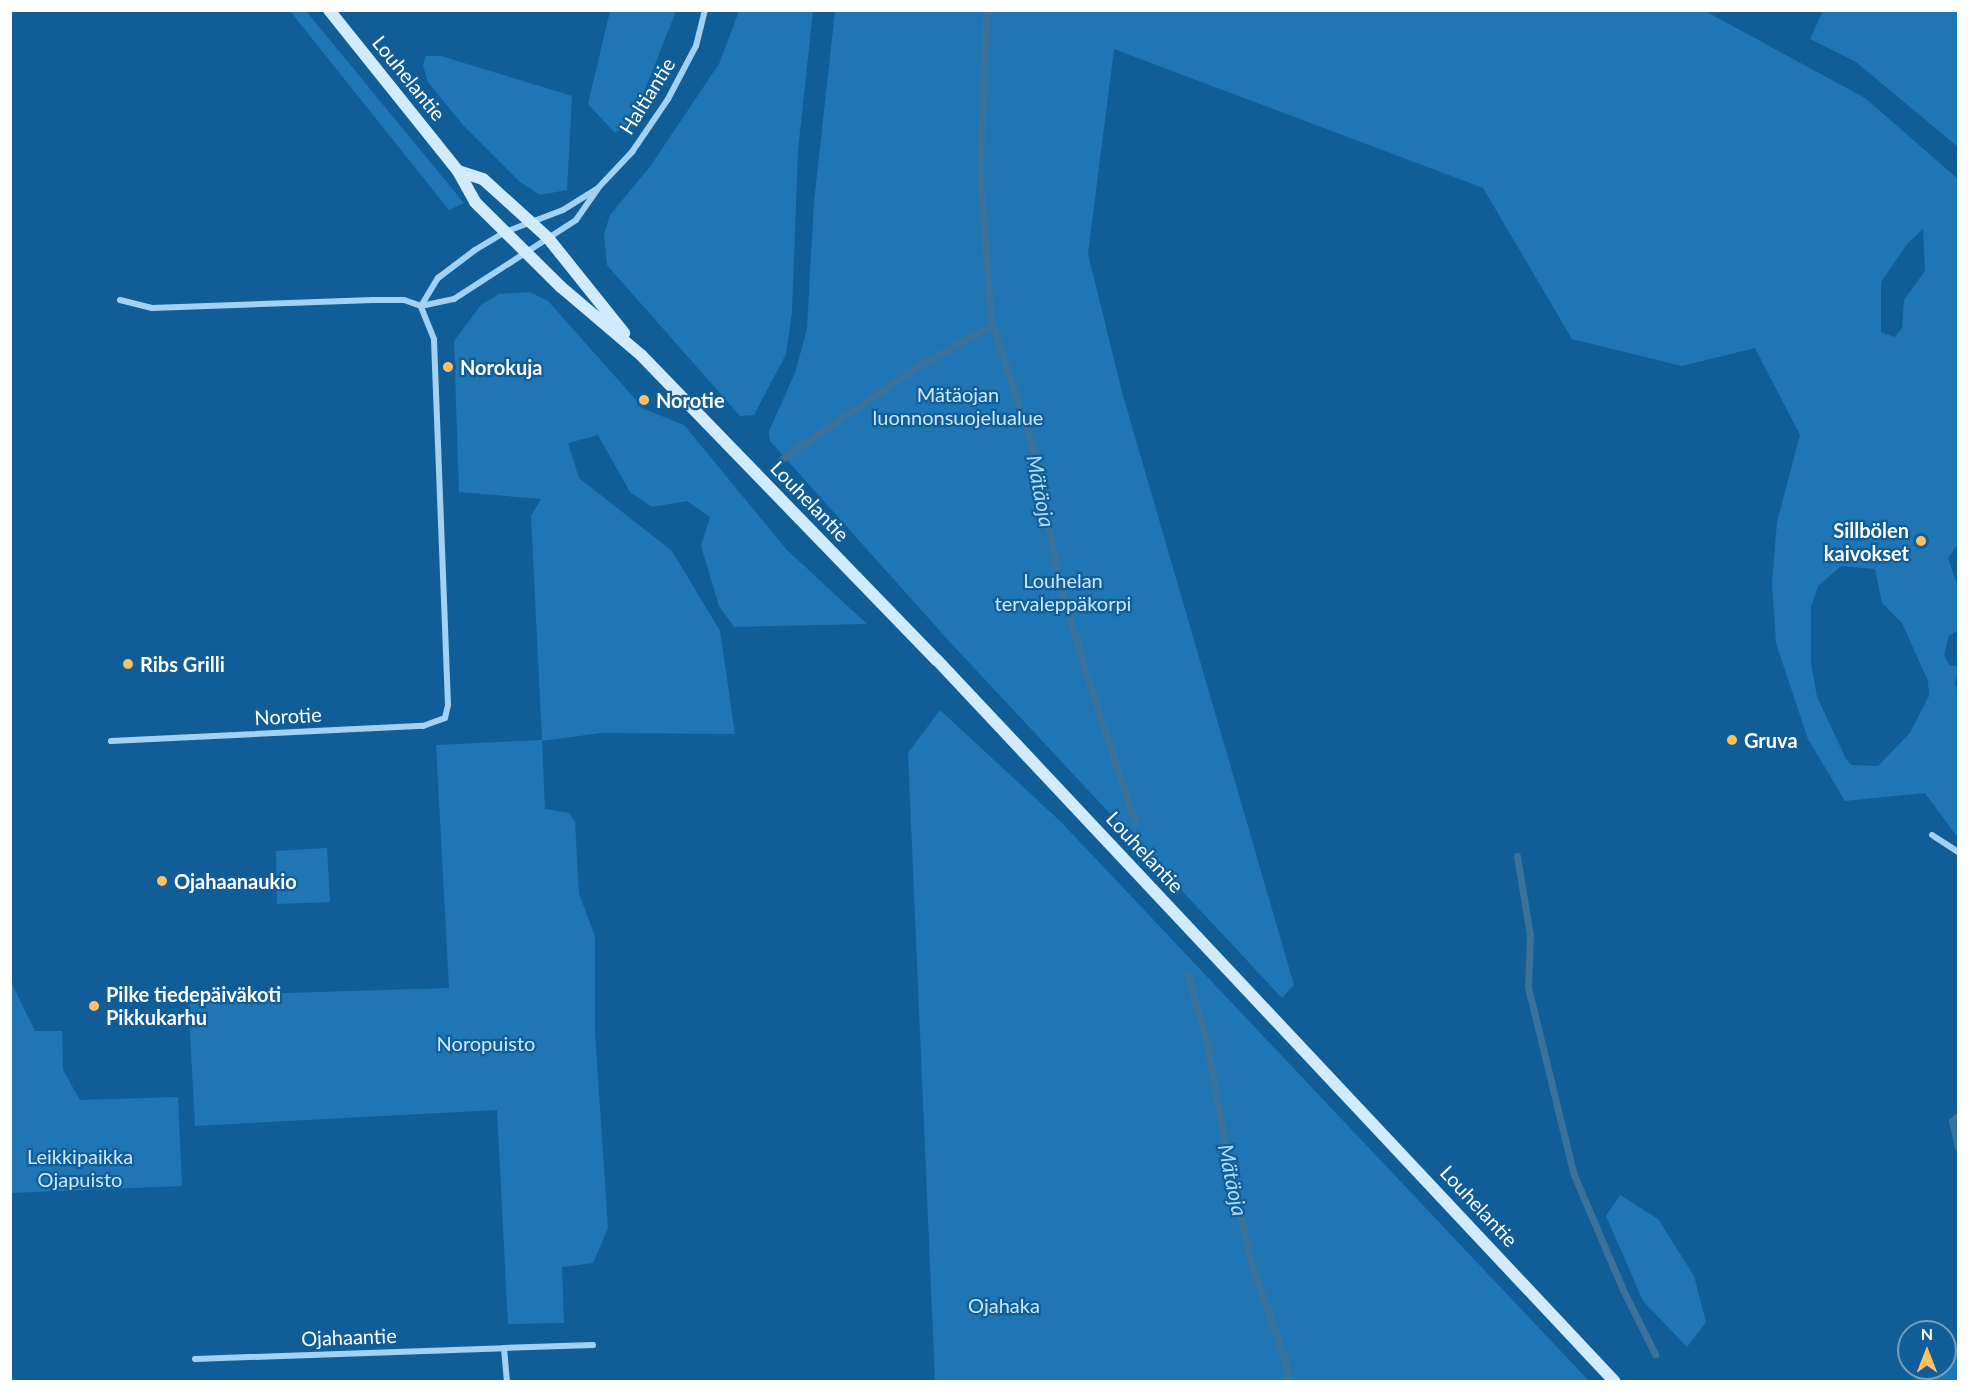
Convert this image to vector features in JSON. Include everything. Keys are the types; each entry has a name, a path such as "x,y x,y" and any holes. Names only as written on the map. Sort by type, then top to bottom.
{"main road":[{"name":"Louhelantie","path":"329,10 458,171 468,193 526,252 641,355 937,660 1615,1382"},
{"name":"Louhelantie","path":"458,171 483,179 548,238 641,355"}],"street":[{"name":"Haltiantie","path":"548,238 576,220 598,188 632,152 668,99 696,46 705,10"},
{"name":"Haltiantie","path":"528,220 563,210 598,188"},
{"path":"421,306 438,278 505,231 528,220"},
{"path":"120,300 152,308 374,300 404,300 421,306 454,299 548,238"},
{"name":"Norotie","path":"111,741 423,726 445,718 448,705 434,339 421,306"},
{"path":"1932,835 1959,852"},
{"name":"Ojahaantie","path":"195,1359 593,1345"},
{"path":"504,1348 507,1382"}],"green space":[{"path":"290,11 306,11 464,203 449,210"},
{"path":"610,11 676,11 633,120 615,133 588,104"},
{"path":"739,11 813,11 798,150 792,312 786,354 754,415 740,416 607,265 604,234 610,215 649,168 719,64"},
{"path":"835,11 1705,11 1865,98 1958,179 1958,544 1948,558 1958,587 1958,631 1949,635 1944,655 1949,665 1958,667 1955,684 1958,691 1958,838 1925,793 1845,801 1808,739 1776,643 1772,583 1777,522 1800,435 1755,348 1682,366 1572,339 1483,188 1114,49 1088,254 1122,392 1294,985 1282,998 949,641 770,441 769,431 795,373 807,329 814,202","holes":["1923,229 1925,271 1904,300 1902,328 1895,337 1881,332 1881,282 1908,243","1841,566 1875,569 1882,603 1902,623 1928,681 1929,696 1910,733 1878,766 1852,765 1846,759 1817,697 1811,663 1811,607 1818,586"]},
{"path":"1823,11 1958,11 1958,147 1856,62 1810,39"},
{"path":"426,56 441,56 572,96 567,190 540,195 520,182 463,125 428,82 423,65"},
{"name":"Noropuisto","path":"530,292 548,301 644,409 684,425 787,550 867,624 734,627 719,606 701,546 710,517 687,501 652,507 630,492 598,435 568,443 579,478 672,551 720,631 735,734 601,733 542,741 545,809 569,813 575,822 579,894 595,936 595,1034 608,1228 593,1263 562,1267 564,1323 508,1324 497,1110 195,1126 188,996 449,988 436,745 542,740 531,516 541,499 459,492 454,341 481,305 499,294"},
{"name":"Ojahaka","path":"940,710 1061,822 1589,1381 935,1381 908,753"},
{"path":"327,848 330,902 277,904 276,851"},
{"name":"Leikkipaikka Ojapuisto","path":"10,980 35,1031 62,1031 63,1070 80,1100 178,1097 182,1186 11,1193"},
{"path":"1620,1195 1658,1219 1694,1276 1706,1322 1687,1347 1643,1301 1606,1216"},
{"path":"1957,1351 1958,1381 1916,1381 1957,1380"}],"waterway":[{"name":"Mätäoja","path":"986,10 980,174 991,320 1032,445 1059,580 1085,669 1135,822"},
{"path":"782,459 921,364 993,325"},
{"path":"1517,856 1530,935 1528,987 1574,1175 1623,1290 1655,1354"},
{"name":"Mätäoja","path":"1188,975 1207,1043 1230,1173 1252,1265 1285,1360 1288,1382"},
{"path":"1958,1116 1952,1121 1958,1147"}],"place":[{"name":"Norokuja","path":"448,367"},
{"name":"Norotie","path":"644,400"},
{"name":"Sillbölen kaivokset","path":"1921,541"},
{"name":"Ribs Grilli","path":"128,664"},
{"name":"Gruva","path":"1732,740"},
{"name":"Ojahaanaukio","path":"162,881"},
{"name":"Pilke tiedepäiväkoti Pikkukarhu","path":"94,1006"}],"park label":[{"name":"Mätäojan luonnonsuojelualue","path":"958,406"},
{"name":"Louhelan tervaleppäkorpi","path":"1063,592"}]}
